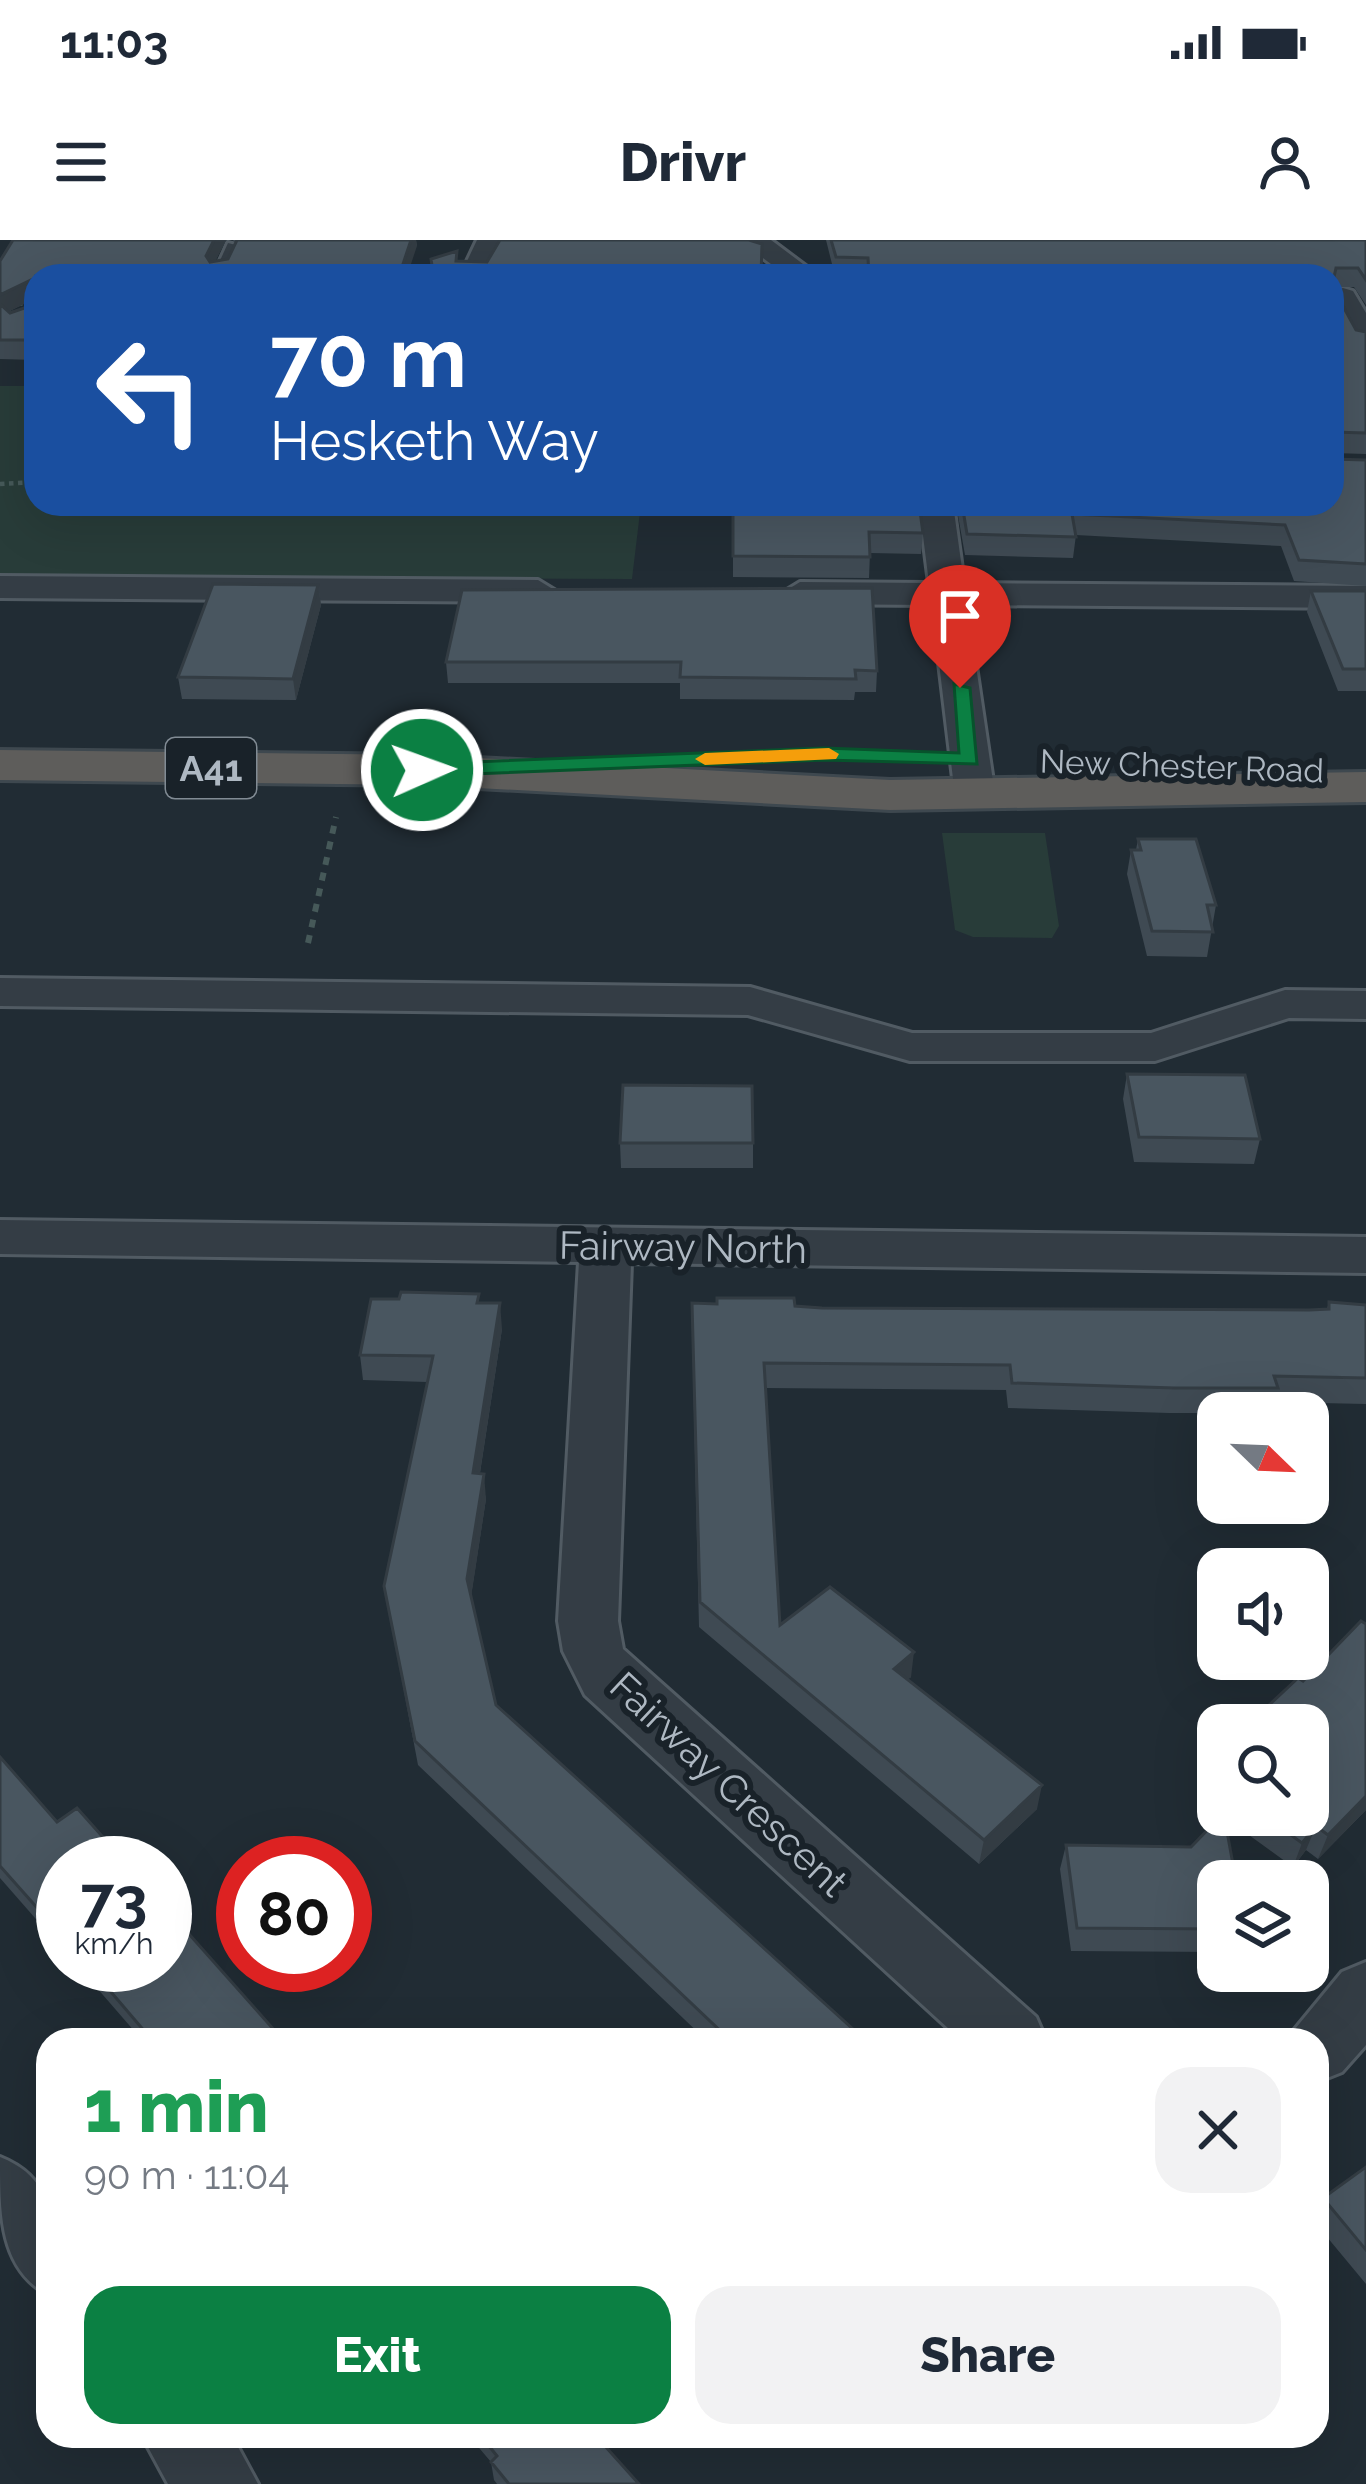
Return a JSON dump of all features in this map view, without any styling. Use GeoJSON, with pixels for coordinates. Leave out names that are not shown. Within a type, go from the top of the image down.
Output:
{"type":"FeatureCollection","features":[{"type":"Feature","properties":{"kind":"highway","name":"New Chester Road"},"geometry":{"type":"LineString","coordinates":[[0,765],[972,777],[1366,787]]}},
{"type":"Feature","properties":{"kind":"highway","name":"New Chester Road"},"geometry":{"type":"LineString","coordinates":[[972,777],[1366,774]]}},
{"type":"Feature","properties":{"kind":"street"},"geometry":{"type":"LineString","coordinates":[[754,240],[788,264]]}},
{"type":"Feature","properties":{"kind":"street"},"geometry":{"type":"LineString","coordinates":[[1347,294],[1366,341]]}},
{"type":"Feature","properties":{"kind":"street"},"geometry":{"type":"LineString","coordinates":[[938,516],[972,777]]}},
{"type":"Feature","properties":{"kind":"street"},"geometry":{"type":"LineString","coordinates":[[0,587],[568,591]]}},
{"type":"Feature","properties":{"kind":"street"},"geometry":{"type":"LineString","coordinates":[[758,593],[1366,598]]}},
{"type":"Feature","properties":{"kind":"street"},"geometry":{"type":"LineString","coordinates":[[0,992],[750,1001],[910,1047],[1155,1047],[1285,1004],[1366,1005]]}},
{"type":"Feature","properties":{"kind":"street","name":"Fairway North"},"geometry":{"type":"LineString","coordinates":[[0,1237],[1366,1255]]}},
{"type":"Feature","properties":{"kind":"street","name":"Fairway Crescent"},"geometry":{"type":"LineString","coordinates":[[607,1246],[588,1621],[593,1652],[607,1677],[998,2028]]}},
{"type":"Feature","properties":{"kind":"street"},"geometry":{"type":"LineString","coordinates":[[1329,2036],[1366,1994]]}},
{"type":"Feature","properties":{"kind":"street"},"geometry":{"type":"LineString","coordinates":[[0,2193],[36,2241]]}},
{"type":"Feature","properties":{"kind":"street"},"geometry":{"type":"LineString","coordinates":[[191,2448],[218,2484]]}},
{"type":"Feature","properties":{"kind":"lane"},"geometry":{"type":"LineString","coordinates":[[225,264],[233,246]]}},
{"type":"Feature","properties":{"kind":"path"},"geometry":{"type":"LineString","coordinates":[[296,995],[347,770]]}},
{"type":"Feature","properties":{"kind":"green space"},"geometry":{"type":"Polygon","coordinates":[[[0,386],[24,386],[24,516],[640,516],[632,579],[0,576],[0,386]]]}},
{"type":"Feature","properties":{"kind":"green space"},"geometry":{"type":"Polygon","coordinates":[[[942,833],[1045,833],[1059,926],[1052,938],[973,937],[955,930],[942,833]]]}},
{"type":"Feature","properties":{"kind":"building"},"geometry":{"type":"Polygon","coordinates":[[[13,240],[214,240],[206,256],[210,262],[228,259],[237,240],[411,240],[403,264],[24,264],[24,283],[0,295],[0,261],[13,240]]]}},
{"type":"Feature","properties":{"kind":"building"},"geometry":{"type":"Polygon","coordinates":[[[500,240],[749,240],[762,244],[761,264],[432,264],[431,259],[457,251],[456,261],[487,262],[500,240]]]}},
{"type":"Feature","properties":{"kind":"building"},"geometry":{"type":"Polygon","coordinates":[[[831,240],[1366,240],[1366,280],[1358,268],[1344,268],[1344,264],[868,264],[868,258],[836,257],[831,240]]]}},
{"type":"Feature","properties":{"kind":"building"},"geometry":{"type":"Polygon","coordinates":[[[0,304],[10,313],[24,308],[24,340],[0,340],[0,304]]]}},
{"type":"Feature","properties":{"kind":"building"},"geometry":{"type":"Polygon","coordinates":[[[1344,308],[1356,330],[1366,332],[1366,433],[1344,432],[1344,308]]]}},
{"type":"Feature","properties":{"kind":"building"},"geometry":{"type":"Polygon","coordinates":[[[1344,459],[1366,460],[1366,564],[1299,560],[1285,525],[1111,516],[1344,516],[1344,459]]]}},
{"type":"Feature","properties":{"kind":"building"},"geometry":{"type":"Polygon","coordinates":[[[733,516],[921,516],[923,533],[869,532],[870,557],[733,556],[733,516]]]}},
{"type":"Feature","properties":{"kind":"building"},"geometry":{"type":"Polygon","coordinates":[[[964,516],[1072,516],[1076,537],[967,534],[964,516]]]}},
{"type":"Feature","properties":{"kind":"building"},"geometry":{"type":"Polygon","coordinates":[[[213,584],[318,585],[293,679],[178,677],[213,584]]]}},
{"type":"Feature","properties":{"kind":"building"},"geometry":{"type":"Polygon","coordinates":[[[872,588],[877,671],[855,670],[856,679],[680,677],[681,662],[446,662],[462,590],[872,588]]]}},
{"type":"Feature","properties":{"kind":"building"},"geometry":{"type":"Polygon","coordinates":[[[1311,591],[1366,591],[1366,669],[1343,669],[1311,591]]]}},
{"type":"Feature","properties":{"kind":"building"},"geometry":{"type":"Polygon","coordinates":[[[1138,839],[1196,839],[1216,905],[1207,905],[1213,932],[1152,931],[1131,850],[1141,850],[1138,839]]]}},
{"type":"Feature","properties":{"kind":"building"},"geometry":{"type":"Polygon","coordinates":[[[1127,1074],[1245,1075],[1260,1139],[1139,1137],[1127,1074]]]}},
{"type":"Feature","properties":{"kind":"building"},"geometry":{"type":"Polygon","coordinates":[[[623,1085],[752,1086],[753,1143],[620,1143],[623,1085]]]}},
{"type":"Feature","properties":{"kind":"building"},"geometry":{"type":"Polygon","coordinates":[[[401,1292],[479,1294],[477,1303],[500,1303],[473,1473],[484,1474],[467,1579],[496,1705],[852,2028],[717,2028],[415,1741],[384,1586],[433,1356],[360,1355],[371,1299],[399,1299],[401,1292]]]}},
{"type":"Feature","properties":{"kind":"building"},"geometry":{"type":"Polygon","coordinates":[[[717,1298],[794,1298],[795,1306],[822,1308],[1309,1310],[1329,1309],[1329,1302],[1366,1305],[1366,1378],[1274,1376],[1278,1388],[1175,1388],[1012,1383],[1010,1365],[764,1363],[780,1625],[830,1587],[914,1652],[894,1669],[1042,1785],[984,1840],[700,1602],[692,1303],[717,1304],[717,1298]]]}},
{"type":"Feature","properties":{"kind":"building"},"geometry":{"type":"Polygon","coordinates":[[[1361,1621],[1366,1624],[1366,1796],[1329,1834],[1329,1704],[1270,1704],[1296,1680],[1329,1680],[1329,1654],[1361,1621]]]}},
{"type":"Feature","properties":{"kind":"building"},"geometry":{"type":"Polygon","coordinates":[[[0,1757],[57,1822],[77,1808],[102,1836],[36,1836],[36,1907],[0,1866],[0,1757]]]}},
{"type":"Feature","properties":{"kind":"building"},"geometry":{"type":"Polygon","coordinates":[[[1202,1836],[1228,1836],[1232,1860],[1197,1860],[1197,1929],[1077,1928],[1066,1845],[1191,1847],[1202,1836]]]}},
{"type":"Feature","properties":{"kind":"building"},"geometry":{"type":"Polygon","coordinates":[[[192,1937],[216,1964],[216,1992],[240,1992],[272,2028],[142,2028],[111,1992],[192,1992],[192,1937]]]}},
{"type":"Feature","properties":{"kind":"building"},"geometry":{"type":"Polygon","coordinates":[[[1366,2167],[1366,2250],[1329,2205],[1329,2194],[1366,2167]]]}},
{"type":"Feature","properties":{"kind":"building"},"geometry":{"type":"Polygon","coordinates":[[[491,2448],[607,2448],[639,2484],[509,2484],[491,2462],[497,2456],[491,2448]]]}},
{"type":"Feature","properties":{"kind":"slow traffic"},"geometry":{"type":"LineString","coordinates":[[705,759],[829,754]]}},
{"type":"Feature","properties":{"kind":"route"},"geometry":{"type":"LineString","coordinates":[[422,770],[824,754],[970,759],[960,688]]}}]}
